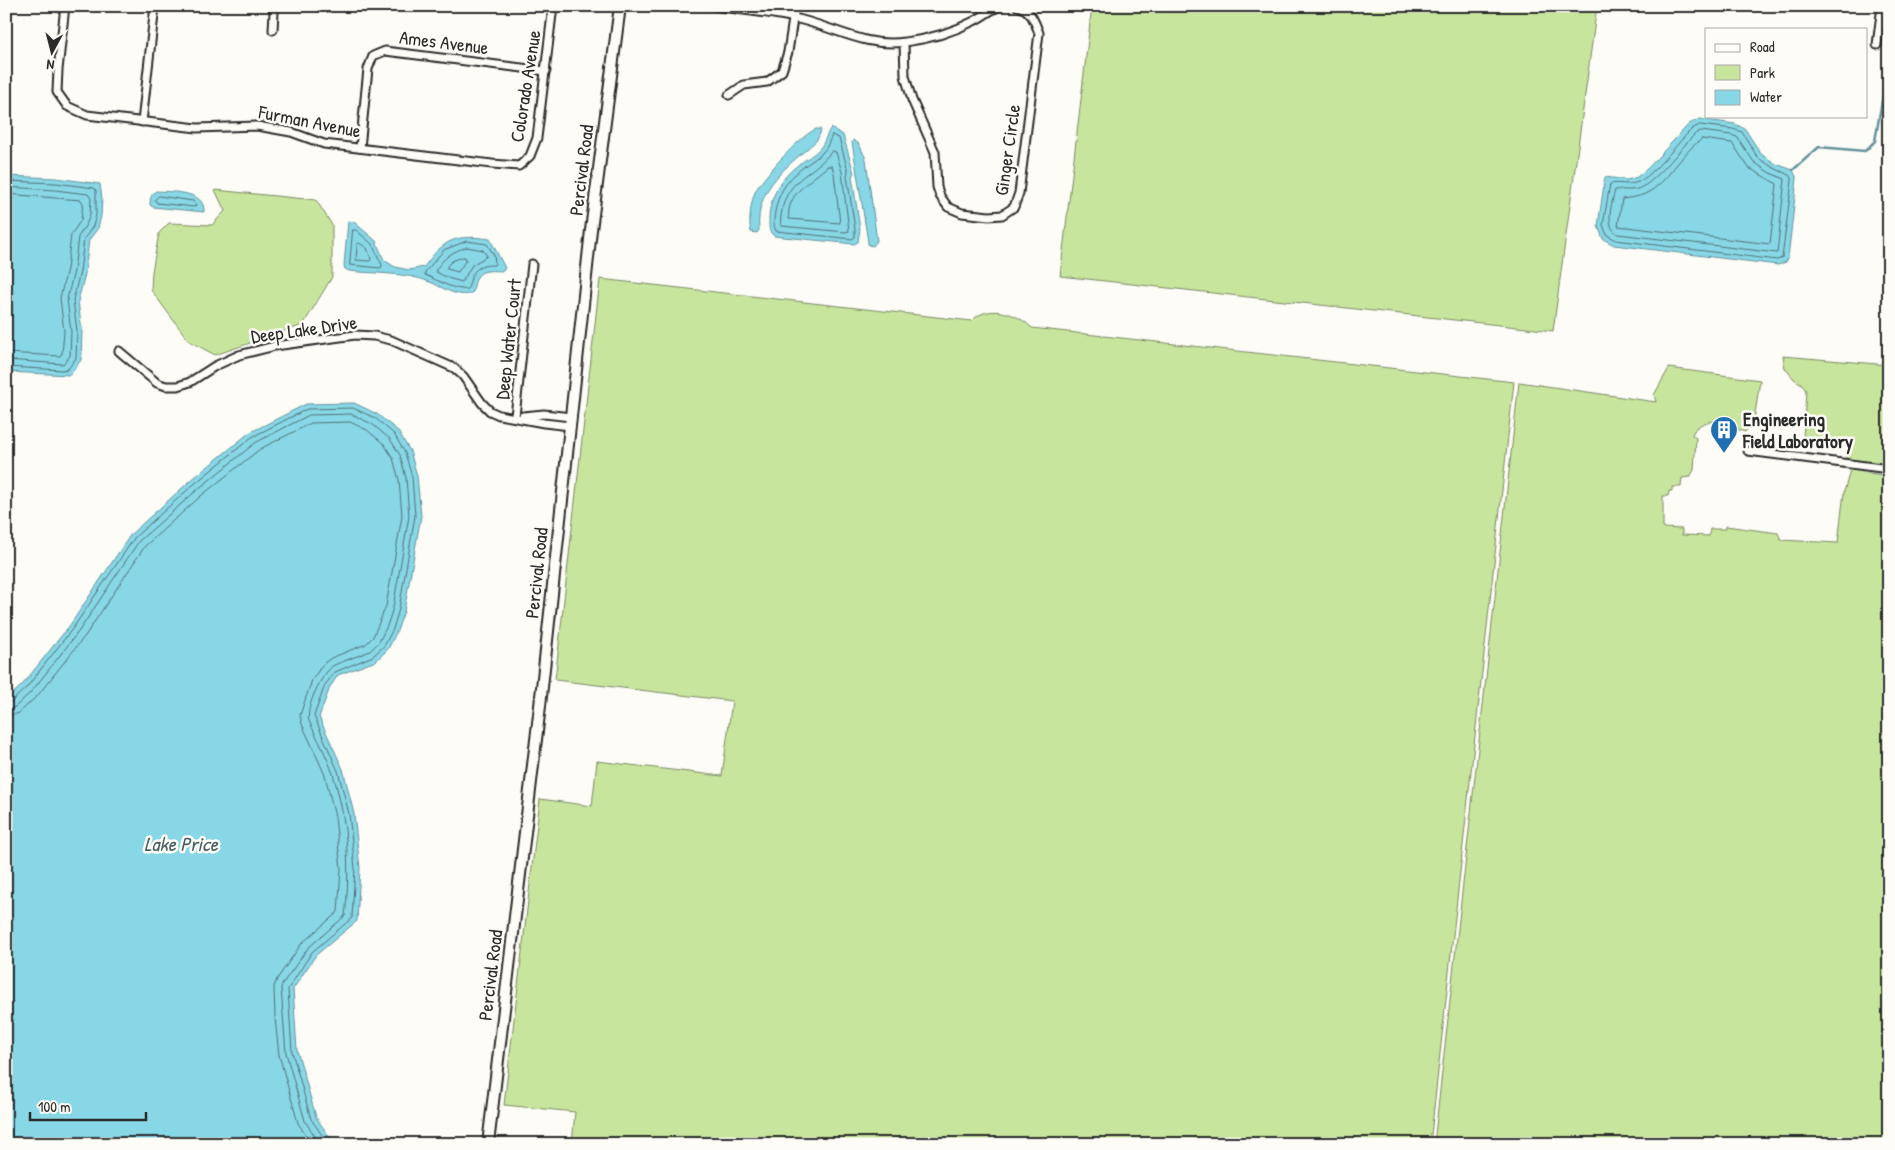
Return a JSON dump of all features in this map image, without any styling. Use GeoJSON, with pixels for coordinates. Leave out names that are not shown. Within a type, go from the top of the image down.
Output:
{"type":"FeatureCollection","features":[{"type":"Feature","properties":{"kind":"street","name":"Furman Avenue"},"geometry":{"type":"LineString","coordinates":[[65,6],[57,92],[67,106],[87,115],[197,128],[257,126],[291,132],[324,144],[519,166]]}},
{"type":"Feature","properties":{"kind":"street"},"geometry":{"type":"LineString","coordinates":[[142,122],[155,6]]}},
{"type":"Feature","properties":{"kind":"street"},"geometry":{"type":"LineString","coordinates":[[272,6],[274,12],[273,30]]}},
{"type":"Feature","properties":{"kind":"street","name":"Colorado Avenue"},"geometry":{"type":"LineString","coordinates":[[519,166],[530,156],[537,138],[554,6]]}},
{"type":"Feature","properties":{"kind":"street","name":"Percival Road"},"geometry":{"type":"LineString","coordinates":[[488,1144],[540,706],[591,230],[620,6]]}},
{"type":"Feature","properties":{"kind":"street"},"geometry":{"type":"LineString","coordinates":[[714,6],[793,17],[872,42],[904,42],[946,34],[1001,6]]}},
{"type":"Feature","properties":{"kind":"street"},"geometry":{"type":"LineString","coordinates":[[729,95],[744,85],[767,82],[782,71],[788,52],[795,6]]}},
{"type":"Feature","properties":{"kind":"street"},"geometry":{"type":"LineString","coordinates":[[1877,45],[1882,6]]}},
{"type":"Feature","properties":{"kind":"street","name":"Ginger Circle"},"geometry":{"type":"LineString","coordinates":[[904,42],[905,76],[912,100],[936,152],[937,187],[940,196],[948,207],[962,213],[989,216],[1002,215],[1014,207],[1019,193],[1039,33],[1033,17],[1020,7]]}},
{"type":"Feature","properties":{"kind":"street","name":"Ames Avenue"},"geometry":{"type":"LineString","coordinates":[[360,148],[368,69],[373,56],[385,51],[546,71]]}},
{"type":"Feature","properties":{"kind":"street","name":"Deep Water Court"},"geometry":{"type":"LineString","coordinates":[[515,416],[532,264]]}},
{"type":"Feature","properties":{"kind":"street","name":"Deep Lake Drive"},"geometry":{"type":"LineString","coordinates":[[119,351],[157,383],[166,386],[178,386],[190,382],[215,366],[239,355],[275,346],[355,335],[374,336],[391,340],[454,368],[464,376],[482,403],[490,411],[551,424],[570,422]]}},
{"type":"Feature","properties":{"kind":"street"},"geometry":{"type":"LineString","coordinates":[[551,424],[552,415]]}},
{"type":"Feature","properties":{"kind":"street","name":"Deep Lake Drive"},"geometry":{"type":"LineString","coordinates":[[515,416],[552,415],[570,422]]}},
{"type":"Feature","properties":{"kind":"street"},"geometry":{"type":"LineString","coordinates":[[1748,451],[1889,469]]}},
{"type":"Feature","properties":{"kind":"green space"},"geometry":{"type":"Polygon","coordinates":[[[1092,6],[1597,6],[1553,331],[1060,276],[1092,6]]]}},
{"type":"Feature","properties":{"kind":"green space"},"geometry":{"type":"Polygon","coordinates":[[[215,190],[316,200],[332,225],[332,277],[303,325],[215,355],[189,341],[151,290],[152,272],[159,233],[169,223],[212,225],[225,211],[215,190]]]}},
{"type":"Feature","properties":{"kind":"green space"},"geometry":{"type":"Polygon","coordinates":[[[600,279],[972,321],[986,312],[994,311],[1011,314],[1032,328],[1514,382],[1430,1144],[572,1144],[575,1112],[504,1105],[540,799],[592,806],[597,761],[722,776],[732,701],[555,680],[600,279]]]}},
{"type":"Feature","properties":{"kind":"green space"},"geometry":{"type":"Polygon","coordinates":[[[1783,356],[1889,365],[1889,464],[1846,459],[1847,445],[1803,438],[1806,391],[1802,384],[1794,379],[1785,368],[1783,356]]]}},
{"type":"Feature","properties":{"kind":"green space"},"geometry":{"type":"Polygon","coordinates":[[[1669,368],[1760,380],[1754,421],[1745,432],[1737,429],[1734,423],[1722,422],[1704,423],[1695,430],[1692,435],[1696,438],[1694,470],[1690,477],[1682,478],[1681,487],[1672,487],[1672,491],[1669,491],[1668,496],[1663,496],[1663,528],[1682,529],[1682,535],[1709,536],[1710,529],[1726,529],[1726,526],[1778,533],[1781,540],[1838,543],[1844,492],[1850,470],[1889,476],[1889,1144],[1434,1144],[1519,382],[1656,402],[1654,395],[1669,368]]]}},
{"type":"Feature","properties":{"kind":"water"},"geometry":{"type":"Polygon","coordinates":[[[1700,119],[1735,124],[1745,129],[1761,154],[1776,164],[1793,170],[1797,179],[1786,262],[1778,265],[1614,245],[1603,239],[1598,226],[1605,177],[1627,180],[1637,177],[1647,169],[1689,124],[1700,119]]]}},
{"type":"Feature","properties":{"kind":"water"},"geometry":{"type":"Polygon","coordinates":[[[831,128],[843,135],[854,173],[852,176],[860,229],[858,242],[854,244],[774,236],[770,230],[769,218],[777,188],[792,170],[820,148],[831,128]]]}},
{"type":"Feature","properties":{"kind":"water"},"geometry":{"type":"Polygon","coordinates":[[[816,129],[821,131],[817,140],[785,168],[768,189],[762,201],[759,215],[759,230],[757,233],[751,232],[750,211],[756,190],[783,156],[801,139],[816,129]]]}},
{"type":"Feature","properties":{"kind":"water"},"geometry":{"type":"Polygon","coordinates":[[[853,140],[859,144],[866,159],[877,241],[873,246],[868,245],[853,140]]]}},
{"type":"Feature","properties":{"kind":"water"},"geometry":{"type":"Polygon","coordinates":[[[6,176],[56,178],[100,184],[102,199],[101,216],[98,228],[89,240],[85,274],[78,301],[82,331],[81,360],[70,375],[6,372],[6,176]]]}},
{"type":"Feature","properties":{"kind":"water"},"geometry":{"type":"Polygon","coordinates":[[[156,191],[178,192],[193,196],[203,205],[204,212],[153,207],[150,205],[151,199],[156,191]]]}},
{"type":"Feature","properties":{"kind":"water"},"geometry":{"type":"Polygon","coordinates":[[[348,221],[354,222],[376,241],[384,260],[395,267],[409,270],[424,267],[438,250],[445,245],[459,238],[468,237],[490,239],[505,268],[503,271],[485,271],[481,273],[476,279],[473,292],[462,295],[410,276],[349,271],[345,269],[344,265],[348,221]]]}},
{"type":"Feature","properties":{"kind":"water","name":"Lake Price"},"geometry":{"type":"Polygon","coordinates":[[[354,403],[377,414],[398,431],[410,451],[417,476],[421,516],[404,611],[388,649],[376,661],[338,675],[330,687],[319,717],[343,769],[354,814],[360,868],[357,921],[316,955],[293,989],[297,1050],[316,1117],[334,1144],[6,1144],[6,700],[23,684],[70,625],[131,534],[190,481],[249,433],[306,404],[354,403]]]}},
{"type":"Feature","properties":{"kind":"waterway"},"geometry":{"type":"LineString","coordinates":[[1793,170],[1819,147],[1865,151],[1875,141],[1889,61]]}},
{"type":"Feature","properties":{"kind":"place","name":"Engineering Field Laboratory"},"geometry":{"type":"Point","coordinates":[1724,454]}}]}
